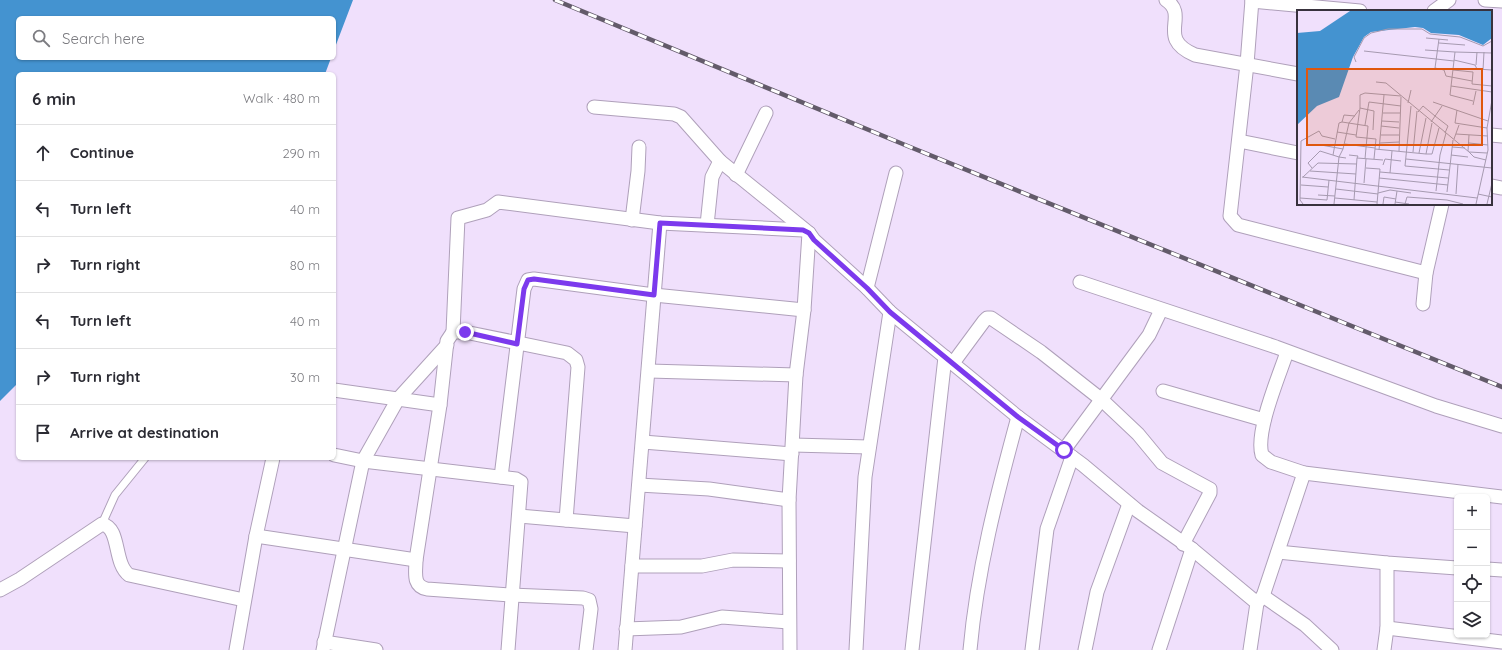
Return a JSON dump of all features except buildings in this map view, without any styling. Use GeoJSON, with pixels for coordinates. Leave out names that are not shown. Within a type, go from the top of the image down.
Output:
{"type":"FeatureCollection","features":[{"type":"Feature","properties":{"kind":"street"},"geometry":{"type":"LineString","coordinates":[[1166,0],[1172,4],[1175,10],[1174,36],[1177,45],[1183,50],[1195,55],[1297,74]]}},
{"type":"Feature","properties":{"kind":"street"},"geometry":{"type":"LineString","coordinates":[[1435,10],[1449,0]]}},
{"type":"Feature","properties":{"kind":"street"},"geometry":{"type":"LineString","coordinates":[[1485,0],[1502,1]]}},
{"type":"Feature","properties":{"kind":"street"},"geometry":{"type":"LineString","coordinates":[[1347,10],[1252,1],[1247,64],[1230,216],[1238,225],[1426,273]]}},
{"type":"Feature","properties":{"kind":"street"},"geometry":{"type":"LineString","coordinates":[[594,107],[681,117],[720,161],[806,231],[867,288],[890,312],[1018,417],[1068,453],[1129,504],[1260,599],[1304,625],[1332,650]]}},
{"type":"Feature","properties":{"kind":"street"},"geometry":{"type":"LineString","coordinates":[[736,175],[766,114]]}},
{"type":"Feature","properties":{"kind":"street"},"geometry":{"type":"LineString","coordinates":[[1492,135],[1502,136]]}},
{"type":"Feature","properties":{"kind":"street"},"geometry":{"type":"LineString","coordinates":[[1239,141],[1297,153]]}},
{"type":"Feature","properties":{"kind":"street"},"geometry":{"type":"LineString","coordinates":[[632,220],[638,171],[639,147]]}},
{"type":"Feature","properties":{"kind":"street"},"geometry":{"type":"LineString","coordinates":[[707,225],[712,177],[720,161]]}},
{"type":"Feature","properties":{"kind":"street"},"geometry":{"type":"LineString","coordinates":[[867,288],[896,173]]}},
{"type":"Feature","properties":{"kind":"street"},"geometry":{"type":"LineString","coordinates":[[1492,186],[1502,188]]}},
{"type":"Feature","properties":{"kind":"street"},"geometry":{"type":"LineString","coordinates":[[586,650],[591,609],[589,600],[584,598],[511,595],[421,588],[417,583],[416,560],[440,406],[447,346],[453,332],[458,218],[487,210],[498,202],[660,223],[806,231]]}},
{"type":"Feature","properties":{"kind":"street"},"geometry":{"type":"LineString","coordinates":[[1423,304],[1426,273],[1442,205]]}},
{"type":"Feature","properties":{"kind":"street"},"geometry":{"type":"LineString","coordinates":[[625,650],[660,223]]}},
{"type":"Feature","properties":{"kind":"street"},"geometry":{"type":"LineString","coordinates":[[790,650],[789,500],[796,375],[804,310],[806,231]]}},
{"type":"Feature","properties":{"kind":"street"},"geometry":{"type":"LineString","coordinates":[[501,477],[524,289],[528,280],[534,279],[654,295],[804,310]]}},
{"type":"Feature","properties":{"kind":"street"},"geometry":{"type":"LineString","coordinates":[[1080,282],[1287,352],[1436,406],[1502,426]]}},
{"type":"Feature","properties":{"kind":"street"},"geometry":{"type":"LineString","coordinates":[[1032,650],[1047,529],[1068,453],[1102,400],[1148,335],[1161,310]]}},
{"type":"Feature","properties":{"kind":"street"},"geometry":{"type":"LineString","coordinates":[[856,650],[865,477],[890,312]]}},
{"type":"Feature","properties":{"kind":"street"},"geometry":{"type":"LineString","coordinates":[[912,650],[949,360],[987,318],[991,318],[1041,352],[1102,400],[1138,434],[1162,463],[1210,489],[1210,493],[1188,547],[1159,650]]}},
{"type":"Feature","properties":{"kind":"street"},"geometry":{"type":"LineString","coordinates":[[453,332],[465,332],[517,344],[567,353],[576,360],[578,367],[566,520]]}},
{"type":"Feature","properties":{"kind":"street"},"geometry":{"type":"LineString","coordinates":[[376,650],[324,646],[363,461],[398,399],[447,346]]}},
{"type":"Feature","properties":{"kind":"street"},"geometry":{"type":"LineString","coordinates":[[1287,352],[1264,420],[1261,442],[1262,455],[1271,462],[1304,473],[1502,497]]}},
{"type":"Feature","properties":{"kind":"street"},"geometry":{"type":"LineString","coordinates":[[649,371],[796,375]]}},
{"type":"Feature","properties":{"kind":"street"},"geometry":{"type":"LineString","coordinates":[[336,390],[440,406]]}},
{"type":"Feature","properties":{"kind":"street"},"geometry":{"type":"LineString","coordinates":[[1163,391],[1264,420]]}},
{"type":"Feature","properties":{"kind":"street"},"geometry":{"type":"LineString","coordinates":[[970,650],[974,608],[995,500],[1018,417]]}},
{"type":"Feature","properties":{"kind":"street"},"geometry":{"type":"LineString","coordinates":[[643,442],[792,450],[869,447]]}},
{"type":"Feature","properties":{"kind":"street"},"geometry":{"type":"LineString","coordinates":[[336,456],[363,461],[516,479],[521,482],[511,595],[508,650]]}},
{"type":"Feature","properties":{"kind":"street"},"geometry":{"type":"LineString","coordinates":[[236,650],[256,536],[273,460]]}},
{"type":"Feature","properties":{"kind":"street"},"geometry":{"type":"LineString","coordinates":[[1250,650],[1260,599],[1278,552],[1304,473]]}},
{"type":"Feature","properties":{"kind":"street"},"geometry":{"type":"LineString","coordinates":[[639,485],[709,489],[789,500]]}},
{"type":"Feature","properties":{"kind":"street"},"geometry":{"type":"LineString","coordinates":[[1084,650],[1097,592],[1129,504]]}},
{"type":"Feature","properties":{"kind":"street"},"geometry":{"type":"LineString","coordinates":[[518,516],[634,526]]}},
{"type":"Feature","properties":{"kind":"street"},"geometry":{"type":"LineString","coordinates":[[0,590],[20,579],[102,524],[110,528],[113,533],[121,567],[127,573],[244,600]]}},
{"type":"Feature","properties":{"kind":"street"},"geometry":{"type":"LineString","coordinates":[[256,536],[416,560]]}},
{"type":"Feature","properties":{"kind":"street"},"geometry":{"type":"LineString","coordinates":[[1278,552],[1387,563],[1454,568]]}},
{"type":"Feature","properties":{"kind":"street"},"geometry":{"type":"LineString","coordinates":[[632,566],[702,566],[733,560],[789,561]]}},
{"type":"Feature","properties":{"kind":"street"},"geometry":{"type":"LineString","coordinates":[[1384,650],[1387,628],[1387,563]]}},
{"type":"Feature","properties":{"kind":"street"},"geometry":{"type":"LineString","coordinates":[[1490,569],[1502,570]]}},
{"type":"Feature","properties":{"kind":"street"},"geometry":{"type":"LineString","coordinates":[[626,629],[681,627],[722,617],[789,622]]}},
{"type":"Feature","properties":{"kind":"street"},"geometry":{"type":"LineString","coordinates":[[1387,628],[1502,642]]}},
{"type":"Feature","properties":{"kind":"lane"},"geometry":{"type":"LineString","coordinates":[[102,524],[116,496],[143,460]]}},
{"type":"Feature","properties":{"kind":"water"},"geometry":{"type":"Polygon","coordinates":[[[0,0],[353,0],[336,45],[336,16],[16,16],[16,60],[330,60],[326,72],[16,72],[16,385],[0,401],[0,0]]]}},
{"type":"Feature","properties":{"kind":"railway"},"geometry":{"type":"LineString","coordinates":[[555,0],[910,147],[1502,387]]}},
{"type":"Feature","properties":{"kind":"route"},"geometry":{"type":"LineString","coordinates":[[465,332],[517,344],[524,289],[528,280],[534,279],[654,295],[660,223],[803,230],[809,233],[814,240],[867,288],[890,312],[1018,417],[1064,450]]}}]}
